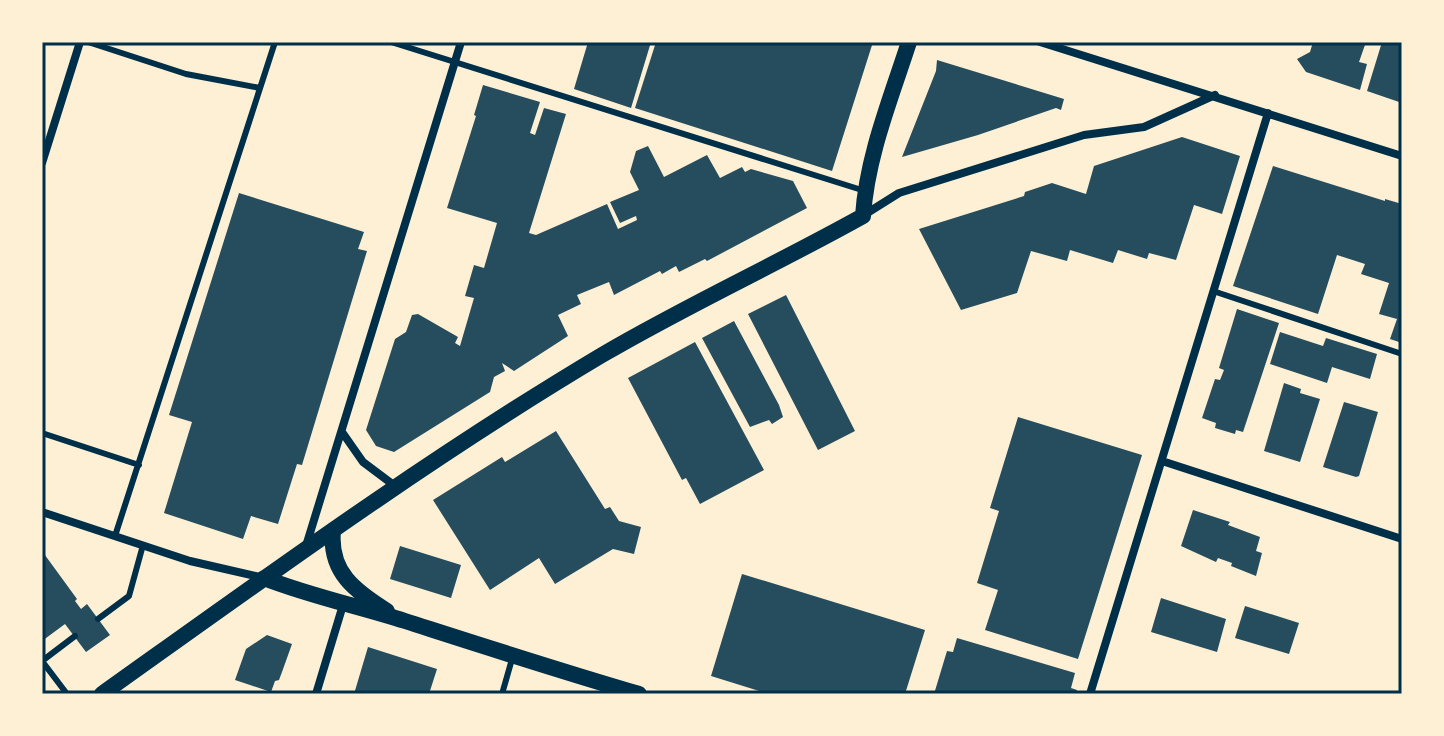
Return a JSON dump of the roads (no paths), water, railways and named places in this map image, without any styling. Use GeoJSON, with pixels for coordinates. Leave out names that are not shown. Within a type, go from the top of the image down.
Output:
{"type":"FeatureCollection","features":[{"type":"Feature","properties":{"kind":"main road"},"geometry":{"type":"LineString","coordinates":[[102,694],[395,486],[519,406],[609,351],[863,216],[865,191],[909,42]]}},
{"type":"Feature","properties":{"kind":"main road"},"geometry":{"type":"LineString","coordinates":[[333,531],[331,549],[337,565],[356,591],[402,620]]}},
{"type":"Feature","properties":{"kind":"main road"},"geometry":{"type":"LineString","coordinates":[[264,578],[343,605],[402,620],[639,694]]}},
{"type":"Feature","properties":{"kind":"street"},"geometry":{"type":"LineString","coordinates":[[42,163],[80,42]]}},
{"type":"Feature","properties":{"kind":"street"},"geometry":{"type":"LineString","coordinates":[[305,551],[461,42]]}},
{"type":"Feature","properties":{"kind":"street"},"geometry":{"type":"LineString","coordinates":[[1040,42],[1402,156]]}},
{"type":"Feature","properties":{"kind":"street"},"geometry":{"type":"LineString","coordinates":[[863,216],[899,193],[1084,135],[1144,127],[1215,95]]}},
{"type":"Feature","properties":{"kind":"street"},"geometry":{"type":"LineString","coordinates":[[1090,694],[1268,113]]}},
{"type":"Feature","properties":{"kind":"street"},"geometry":{"type":"LineString","coordinates":[[342,432],[363,462],[395,486]]}},
{"type":"Feature","properties":{"kind":"street"},"geometry":{"type":"LineString","coordinates":[[1162,461],[1402,539]]}},
{"type":"Feature","properties":{"kind":"street"},"geometry":{"type":"LineString","coordinates":[[42,512],[190,561],[264,578]]}},
{"type":"Feature","properties":{"kind":"street"},"geometry":{"type":"LineString","coordinates":[[316,694],[343,605]]}},
{"type":"Feature","properties":{"kind":"lane"},"geometry":{"type":"LineString","coordinates":[[88,42],[186,74],[260,88]]}},
{"type":"Feature","properties":{"kind":"lane"},"geometry":{"type":"LineString","coordinates":[[115,536],[275,42]]}},
{"type":"Feature","properties":{"kind":"lane"},"geometry":{"type":"LineString","coordinates":[[391,42],[865,191]]}},
{"type":"Feature","properties":{"kind":"lane"},"geometry":{"type":"LineString","coordinates":[[1213,291],[1402,354]]}},
{"type":"Feature","properties":{"kind":"lane"},"geometry":{"type":"LineString","coordinates":[[42,433],[139,465]]}},
{"type":"Feature","properties":{"kind":"lane"},"geometry":{"type":"LineString","coordinates":[[98,619],[129,596],[143,545]]}},
{"type":"Feature","properties":{"kind":"lane"},"geometry":{"type":"LineString","coordinates":[[67,694],[42,661],[75,636]]}},
{"type":"Feature","properties":{"kind":"lane"},"geometry":{"type":"LineString","coordinates":[[502,694],[513,656]]}}]}
